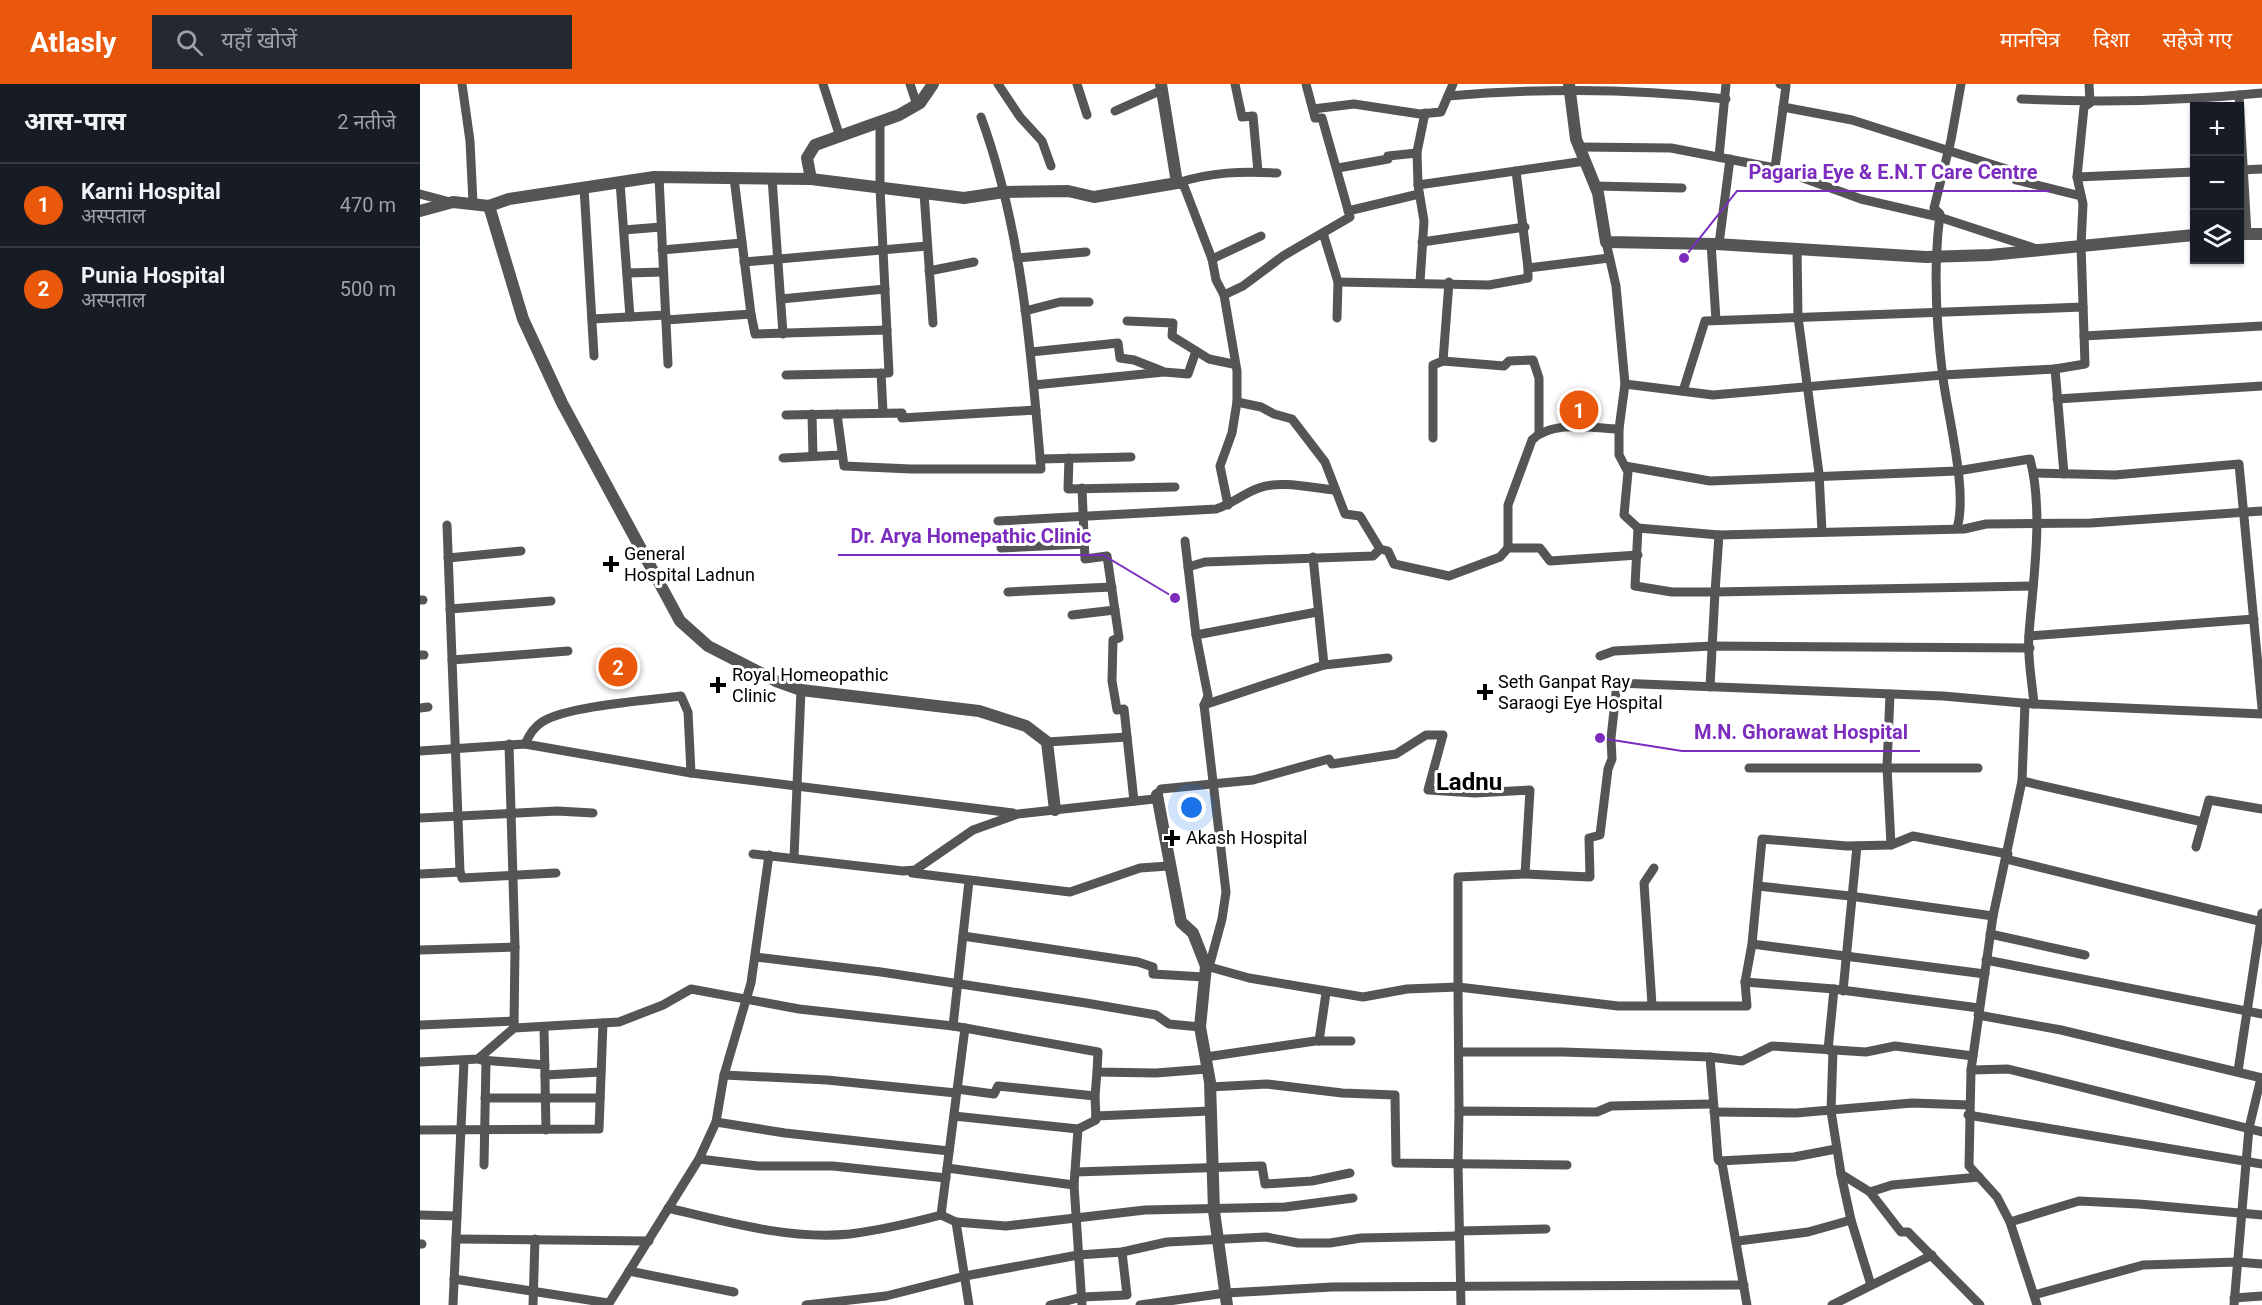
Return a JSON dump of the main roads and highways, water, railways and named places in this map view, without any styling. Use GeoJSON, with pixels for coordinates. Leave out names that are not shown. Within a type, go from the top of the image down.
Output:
{"type":"FeatureCollection","features":[{"type":"Feature","properties":{"kind":"place","name":"Pagaria Eye & E.N.T Care Centre"},"geometry":{"type":"Point","coordinates":[1684,258]}},
{"type":"Feature","properties":{"kind":"place","name":"Karni Hospital"},"geometry":{"type":"Point","coordinates":[1579,410]}},
{"type":"Feature","properties":{"kind":"place","name":"General Hospital Ladnun"},"geometry":{"type":"Point","coordinates":[611,564]}},
{"type":"Feature","properties":{"kind":"place","name":"Dr. Arya Homepathic Clinic"},"geometry":{"type":"Point","coordinates":[1175,598]}},
{"type":"Feature","properties":{"kind":"place","name":"Punia Hospital"},"geometry":{"type":"Point","coordinates":[618,667]}},
{"type":"Feature","properties":{"kind":"place","name":"Royal Homeopathic Clinic"},"geometry":{"type":"Point","coordinates":[718,685]}},
{"type":"Feature","properties":{"kind":"place","name":"Seth Ganpat Ray Saraogi Eye Hospital"},"geometry":{"type":"Point","coordinates":[1485,692]}},
{"type":"Feature","properties":{"kind":"place","name":"M.N. Ghorawat Hospital"},"geometry":{"type":"Point","coordinates":[1600,738]}},
{"type":"Feature","properties":{"kind":"place","name":"Akash Hospital"},"geometry":{"type":"Point","coordinates":[1172,838]}},
{"type":"Feature","properties":{"kind":"district","name":"Ladnu"},"geometry":{"type":"Point","coordinates":[1469,782]}}]}
